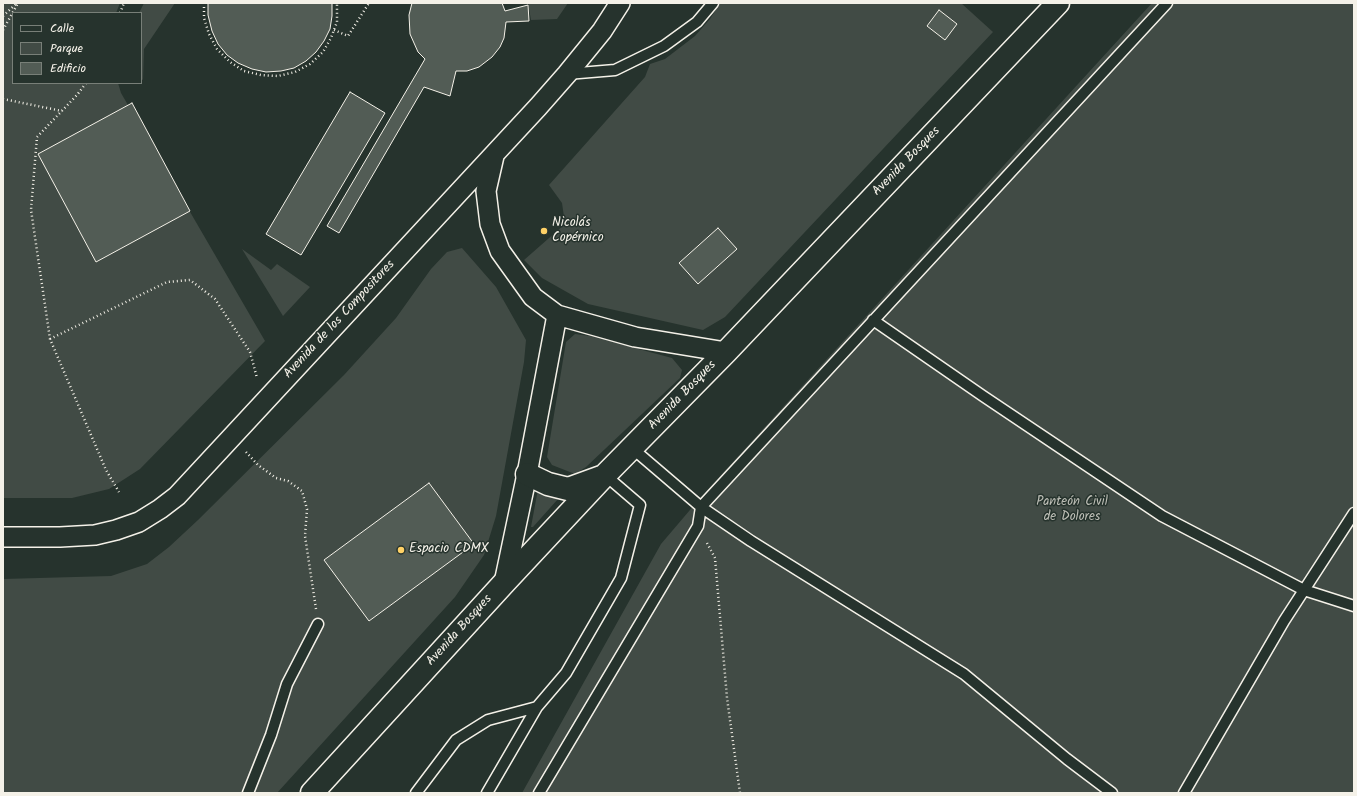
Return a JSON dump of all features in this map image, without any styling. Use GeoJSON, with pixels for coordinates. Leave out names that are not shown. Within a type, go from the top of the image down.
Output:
{"type":"FeatureCollection","features":[{"type":"Feature","properties":{"kind":"street","name":"Avenida de los Compositores"},"geometry":{"type":"LineString","coordinates":[[3,538],[60,537],[95,534],[116,530],[139,522],[177,496],[494,155],[567,74],[602,31],[620,3]]}},
{"type":"Feature","properties":{"kind":"street","name":"Avenida Bosques"},"geometry":{"type":"LineString","coordinates":[[312,793],[504,582],[605,475],[726,352],[1058,3]]}},
{"type":"Feature","properties":{"kind":"street"},"geometry":{"type":"LineString","coordinates":[[494,155],[486,191],[490,224],[500,251],[533,297],[557,316],[635,337],[726,352]]}},
{"type":"Feature","properties":{"kind":"street"},"geometry":{"type":"LineString","coordinates":[[504,582],[527,474],[557,316]]}},
{"type":"Feature","properties":{"kind":"street"},"geometry":{"type":"LineString","coordinates":[[527,474],[548,484],[568,488],[605,475]]}},
{"type":"Feature","properties":{"kind":"lane"},"geometry":{"type":"LineString","coordinates":[[567,74],[615,70],[664,46],[697,22],[713,3]]}},
{"type":"Feature","properties":{"kind":"lane"},"geometry":{"type":"LineString","coordinates":[[539,793],[698,526],[701,507],[872,320],[1028,155],[1167,3]]}},
{"type":"Feature","properties":{"kind":"lane"},"geometry":{"type":"LineString","coordinates":[[872,320],[1162,516],[1304,590],[1354,606]]}},
{"type":"Feature","properties":{"kind":"lane"},"geometry":{"type":"LineString","coordinates":[[632,448],[701,507],[751,542],[964,674],[1067,759],[1112,793]]}},
{"type":"Feature","properties":{"kind":"lane"},"geometry":{"type":"LineString","coordinates":[[487,793],[537,707],[566,673],[621,578],[640,505],[605,475]]}},
{"type":"Feature","properties":{"kind":"lane"},"geometry":{"type":"LineString","coordinates":[[1184,793],[1284,622],[1354,513]]}},
{"type":"Feature","properties":{"kind":"lane"},"geometry":{"type":"LineString","coordinates":[[248,793],[271,736],[287,684],[318,624]]}},
{"type":"Feature","properties":{"kind":"lane"},"geometry":{"type":"LineString","coordinates":[[416,793],[456,740],[488,720],[537,707]]}},
{"type":"Feature","properties":{"kind":"path"},"geometry":{"type":"LineString","coordinates":[[3,16],[17,3]]}},
{"type":"Feature","properties":{"kind":"path"},"geometry":{"type":"LineString","coordinates":[[12,12],[17,3]]}},
{"type":"Feature","properties":{"kind":"path"},"geometry":{"type":"LineString","coordinates":[[204,3],[204,18],[209,34],[217,50],[230,62],[244,71],[261,75],[278,76],[295,72],[310,64],[323,52],[331,38],[337,22],[337,3]]}},
{"type":"Feature","properties":{"kind":"path"},"geometry":{"type":"LineString","coordinates":[[334,30],[348,36],[369,3]]}},
{"type":"Feature","properties":{"kind":"path"},"geometry":{"type":"LineString","coordinates":[[3,30],[12,13]]}},
{"type":"Feature","properties":{"kind":"path"},"geometry":{"type":"LineString","coordinates":[[85,84],[77,96],[37,137],[31,210],[50,339],[106,470],[119,492]]}},
{"type":"Feature","properties":{"kind":"path"},"geometry":{"type":"LineString","coordinates":[[3,99],[62,111]]}},
{"type":"Feature","properties":{"kind":"path"},"geometry":{"type":"LineString","coordinates":[[50,339],[168,282],[190,280],[216,299],[250,352],[264,402]]}},
{"type":"Feature","properties":{"kind":"path"},"geometry":{"type":"LineString","coordinates":[[258,464],[276,478],[288,481],[302,491],[307,509],[304,536],[318,624]]}},
{"type":"Feature","properties":{"kind":"path"},"geometry":{"type":"LineString","coordinates":[[698,526],[714,558],[727,698],[740,793]]}},
{"type":"Feature","properties":{"kind":"green space"},"geometry":{"type":"Polygon","coordinates":[[[3,3],[120,3],[116,12],[12,12],[12,84],[118,84],[121,93],[265,341],[140,469],[109,489],[72,498],[3,498],[3,3]]]}},
{"type":"Feature","properties":{"kind":"green space"},"geometry":{"type":"Polygon","coordinates":[[[144,3],[175,3],[144,49],[143,80],[142,12],[140,12],[144,3]]]}},
{"type":"Feature","properties":{"kind":"green space"},"geometry":{"type":"Polygon","coordinates":[[[528,3],[568,3],[557,19],[531,20],[528,3]]]}},
{"type":"Feature","properties":{"kind":"green space"},"geometry":{"type":"Polygon","coordinates":[[[720,3],[961,3],[993,32],[725,317],[703,330],[588,304],[542,278],[524,260],[565,224],[562,203],[549,185],[645,77],[650,64],[665,59],[695,36],[710,19],[720,3]]]}},
{"type":"Feature","properties":{"kind":"green space","name":"Panteón Civil de Dolores"},"geometry":{"type":"Polygon","coordinates":[[[1152,3],[1354,3],[1354,793],[522,793],[661,544],[701,497],[1152,3]]]}},
{"type":"Feature","properties":{"kind":"green space"},"geometry":{"type":"Polygon","coordinates":[[[462,248],[496,287],[526,340],[524,362],[496,516],[484,555],[455,597],[277,793],[3,793],[3,579],[111,576],[147,564],[169,547],[198,520],[344,375],[396,318],[431,269],[447,252],[462,248]]]}},
{"type":"Feature","properties":{"kind":"green space"},"geometry":{"type":"Polygon","coordinates":[[[242,249],[271,270],[277,264],[310,287],[283,316],[242,249]]]}},
{"type":"Feature","properties":{"kind":"green space"},"geometry":{"type":"Polygon","coordinates":[[[575,334],[590,336],[672,358],[682,370],[680,378],[586,467],[575,474],[552,465],[547,457],[566,342],[575,334]]]}},
{"type":"Feature","properties":{"kind":"green space"},"geometry":{"type":"Polygon","coordinates":[[[538,489],[546,495],[558,499],[533,527],[531,527],[538,489]]]}},
{"type":"Feature","properties":{"kind":"building"},"geometry":{"type":"Polygon","coordinates":[[[208,3],[332,3],[330,29],[316,52],[306,61],[294,68],[266,72],[252,69],[238,63],[227,55],[218,44],[212,31],[208,15],[208,3]]]}},
{"type":"Feature","properties":{"kind":"building"},"geometry":{"type":"Polygon","coordinates":[[[412,3],[502,3],[505,11],[528,5],[529,21],[506,22],[504,38],[500,47],[492,57],[479,67],[467,71],[456,71],[450,96],[424,87],[339,233],[327,226],[425,59],[418,52],[410,34],[409,15],[412,3]]]}},
{"type":"Feature","properties":{"kind":"building"},"geometry":{"type":"Polygon","coordinates":[[[939,10],[957,24],[945,40],[927,26],[939,10]]]}},
{"type":"Feature","properties":{"kind":"building"},"geometry":{"type":"Polygon","coordinates":[[[350,92],[385,113],[301,255],[266,234],[350,92]]]}},
{"type":"Feature","properties":{"kind":"building"},"geometry":{"type":"Polygon","coordinates":[[[132,103],[190,211],[96,262],[38,154],[132,103]]]}},
{"type":"Feature","properties":{"kind":"building"},"geometry":{"type":"Polygon","coordinates":[[[718,228],[737,249],[698,284],[679,263],[718,228]]]}},
{"type":"Feature","properties":{"kind":"building","name":"Espacio CDMX"},"geometry":{"type":"Polygon","coordinates":[[[429,483],[474,544],[369,621],[324,560],[429,483]]]}},
{"type":"Feature","properties":{"kind":"place","name":"Nicolás Copérnico"},"geometry":{"type":"Point","coordinates":[544,231]}},
{"type":"Feature","properties":{"kind":"place","name":"Espacio CDMX"},"geometry":{"type":"Point","coordinates":[401,550]}}]}
